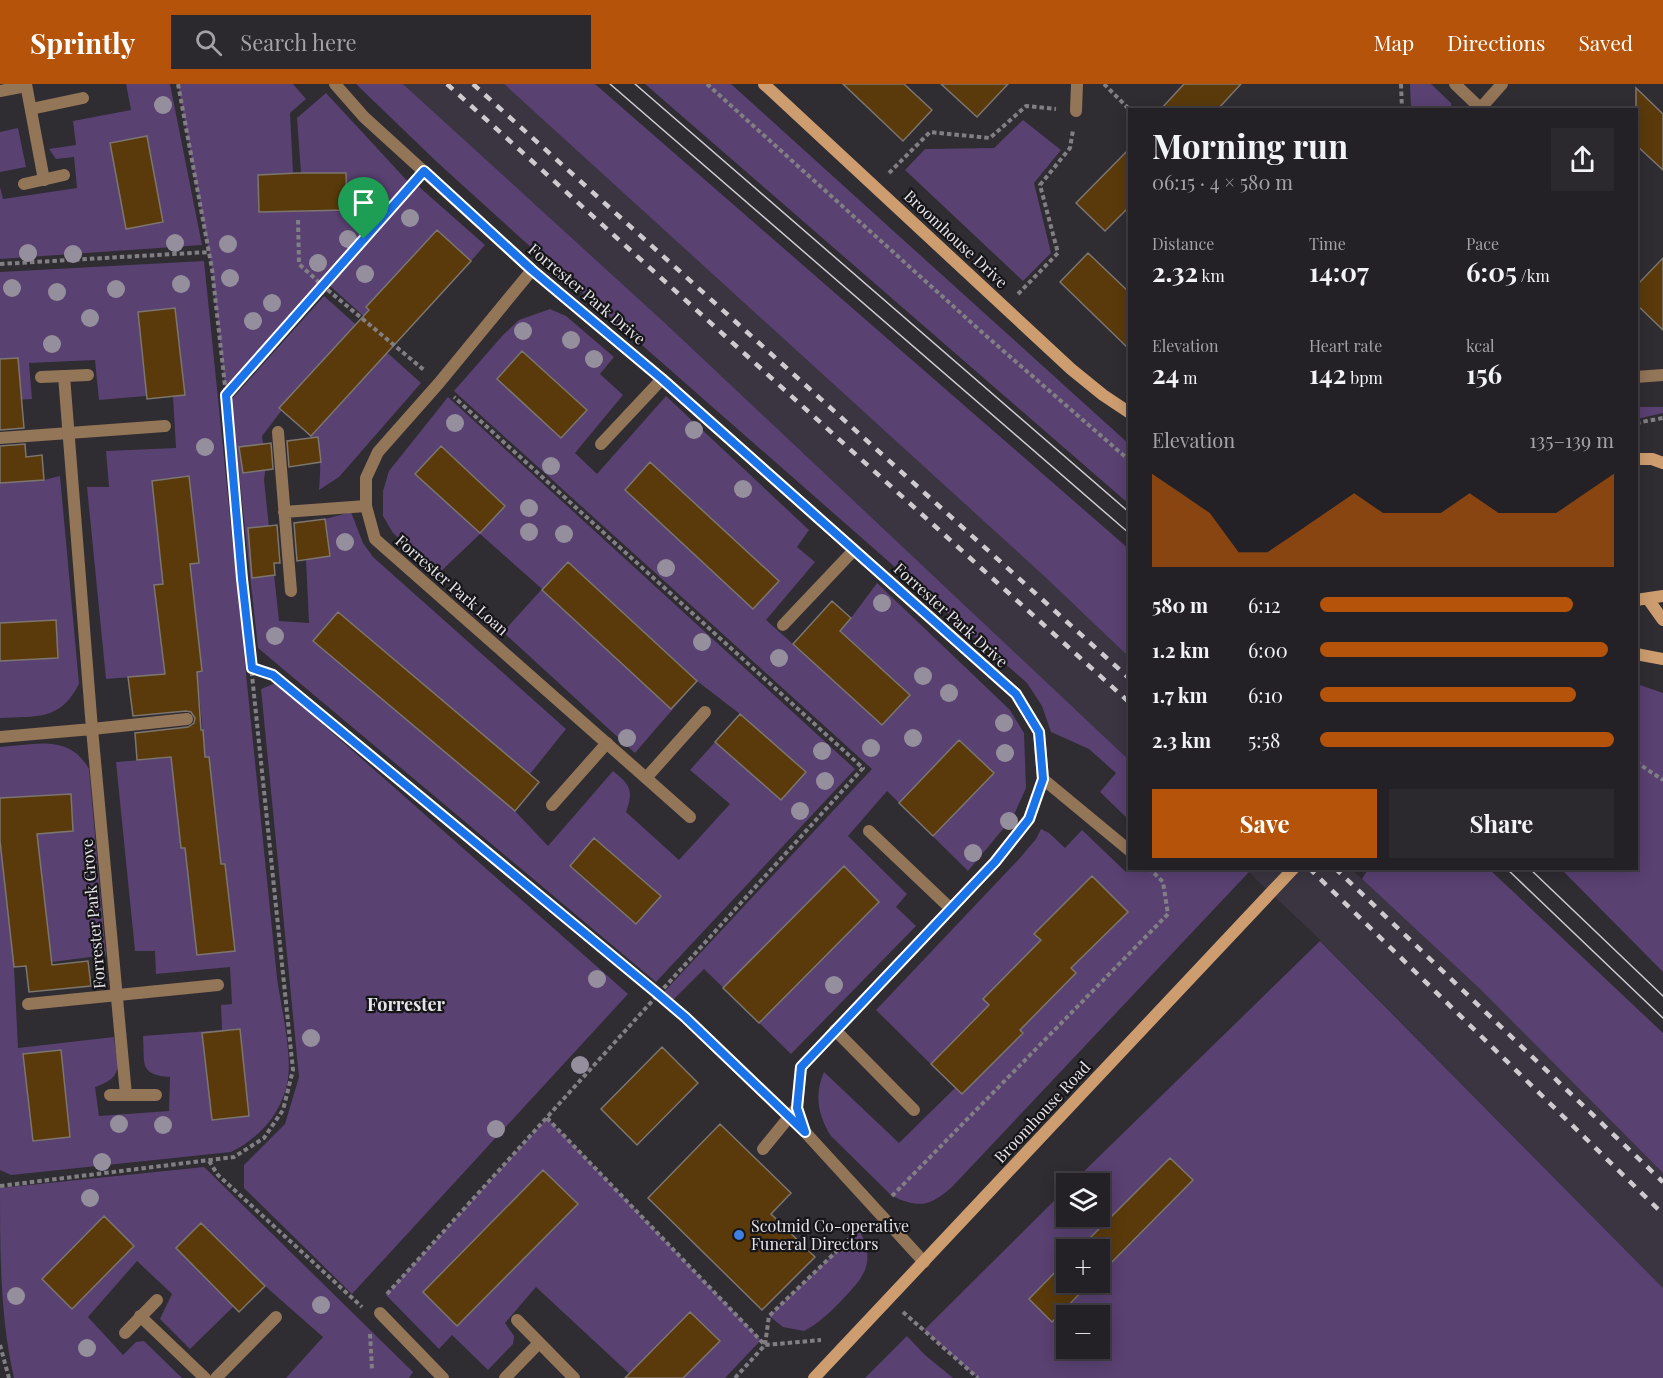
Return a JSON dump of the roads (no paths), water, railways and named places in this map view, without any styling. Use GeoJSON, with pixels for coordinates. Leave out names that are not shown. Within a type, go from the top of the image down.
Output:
{"type":"FeatureCollection","features":[{"type":"Feature","properties":{"kind":"main road","name":"Broomhouse Drive"},"geometry":{"type":"LineString","coordinates":[[764,84],[1071,369],[1128,412]]}},
{"type":"Feature","properties":{"kind":"main road"},"geometry":{"type":"LineString","coordinates":[[1638,459],[1652,459],[1663,463]]}},
{"type":"Feature","properties":{"kind":"main road"},"geometry":{"type":"LineString","coordinates":[[1642,599],[1663,596]]}},
{"type":"Feature","properties":{"kind":"main road"},"geometry":{"type":"LineString","coordinates":[[1642,599],[1663,621]]}},
{"type":"Feature","properties":{"kind":"main road"},"geometry":{"type":"LineString","coordinates":[[1638,654],[1663,659]]}},
{"type":"Feature","properties":{"kind":"main road","name":"Broomhouse Road"},"geometry":{"type":"LineString","coordinates":[[814,1378],[1292,870]]}},
{"type":"Feature","properties":{"kind":"street","name":"Forrester Park Drive"},"geometry":{"type":"LineString","coordinates":[[335,84],[364,117],[532,270],[662,379],[1016,694],[1039,732],[1043,779],[1029,819],[995,862],[801,1067],[793,1112],[805,1132],[924,1262]]}},
{"type":"Feature","properties":{"kind":"street"},"geometry":{"type":"LineString","coordinates":[[1077,84],[1077,111]]}},
{"type":"Feature","properties":{"kind":"street"},"geometry":{"type":"LineString","coordinates":[[1455,84],[1479,108]]}},
{"type":"Feature","properties":{"kind":"street"},"geometry":{"type":"LineString","coordinates":[[1481,108],[1502,84]]}},
{"type":"Feature","properties":{"kind":"street"},"geometry":{"type":"LineString","coordinates":[[0,91],[26,85],[44,180]]}},
{"type":"Feature","properties":{"kind":"street"},"geometry":{"type":"LineString","coordinates":[[31,109],[83,98]]}},
{"type":"Feature","properties":{"kind":"street"},"geometry":{"type":"LineString","coordinates":[[24,184],[64,175]]}},
{"type":"Feature","properties":{"kind":"street","name":"Forrester Park Loan"},"geometry":{"type":"LineString","coordinates":[[532,270],[440,383],[378,452],[366,478],[366,506],[375,539],[690,818]]}},
{"type":"Feature","properties":{"kind":"street"},"geometry":{"type":"LineString","coordinates":[[41,377],[88,375]]}},
{"type":"Feature","properties":{"kind":"street"},"geometry":{"type":"LineString","coordinates":[[1638,377],[1663,375]]}},
{"type":"Feature","properties":{"kind":"street","name":"Forrester Park Grove"},"geometry":{"type":"LineString","coordinates":[[64,376],[92,729],[126,1095]]}},
{"type":"Feature","properties":{"kind":"street"},"geometry":{"type":"LineString","coordinates":[[602,444],[662,379]]}},
{"type":"Feature","properties":{"kind":"street"},"geometry":{"type":"LineString","coordinates":[[0,438],[165,426]]}},
{"type":"Feature","properties":{"kind":"street"},"geometry":{"type":"LineString","coordinates":[[278,432],[291,591]]}},
{"type":"Feature","properties":{"kind":"street"},"geometry":{"type":"LineString","coordinates":[[284,512],[366,506]]}},
{"type":"Feature","properties":{"kind":"street"},"geometry":{"type":"LineString","coordinates":[[783,625],[854,550]]}},
{"type":"Feature","properties":{"kind":"street"},"geometry":{"type":"LineString","coordinates":[[646,778],[705,712]]}},
{"type":"Feature","properties":{"kind":"street"},"geometry":{"type":"LineString","coordinates":[[0,737],[186,719]]}},
{"type":"Feature","properties":{"kind":"street"},"geometry":{"type":"LineString","coordinates":[[552,805],[607,743]]}},
{"type":"Feature","properties":{"kind":"street"},"geometry":{"type":"LineString","coordinates":[[1043,779],[1128,849]]}},
{"type":"Feature","properties":{"kind":"street"},"geometry":{"type":"LineString","coordinates":[[869,831],[950,908]]}},
{"type":"Feature","properties":{"kind":"street"},"geometry":{"type":"LineString","coordinates":[[28,1004],[218,985]]}},
{"type":"Feature","properties":{"kind":"street"},"geometry":{"type":"LineString","coordinates":[[685,1017],[793,1112],[763,1149]]}},
{"type":"Feature","properties":{"kind":"street"},"geometry":{"type":"LineString","coordinates":[[835,1030],[914,1110]]}},
{"type":"Feature","properties":{"kind":"street"},"geometry":{"type":"LineString","coordinates":[[110,1095],[156,1095]]}},
{"type":"Feature","properties":{"kind":"street"},"geometry":{"type":"LineString","coordinates":[[125,1333],[156,1300]]}},
{"type":"Feature","properties":{"kind":"street"},"geometry":{"type":"LineString","coordinates":[[380,1313],[443,1378]]}},
{"type":"Feature","properties":{"kind":"street"},"geometry":{"type":"LineString","coordinates":[[140,1316],[205,1378]]}},
{"type":"Feature","properties":{"kind":"street"},"geometry":{"type":"LineString","coordinates":[[216,1378],[276,1317]]}},
{"type":"Feature","properties":{"kind":"street"},"geometry":{"type":"LineString","coordinates":[[517,1320],[574,1378]]}},
{"type":"Feature","properties":{"kind":"street"},"geometry":{"type":"LineString","coordinates":[[505,1378],[539,1343]]}},
{"type":"Feature","properties":{"kind":"tram line"},"geometry":{"type":"LineString","coordinates":[[610,84],[1128,532]]}},
{"type":"Feature","properties":{"kind":"tram line"},"geometry":{"type":"LineString","coordinates":[[635,84],[1128,511]]}},
{"type":"Feature","properties":{"kind":"tram line"},"geometry":{"type":"LineString","coordinates":[[1508,870],[1663,1018]]}},
{"type":"Feature","properties":{"kind":"tram line"},"geometry":{"type":"LineString","coordinates":[[1531,870],[1663,996]]}},
{"type":"Feature","properties":{"kind":"railway"},"geometry":{"type":"LineString","coordinates":[[447,84],[1128,701]]}},
{"type":"Feature","properties":{"kind":"railway"},"geometry":{"type":"LineString","coordinates":[[473,84],[1128,677]]}},
{"type":"Feature","properties":{"kind":"railway"},"geometry":{"type":"LineString","coordinates":[[1311,870],[1663,1214]]}},
{"type":"Feature","properties":{"kind":"railway"},"geometry":{"type":"LineString","coordinates":[[1337,870],[1663,1182]]}},
{"type":"Feature","properties":{"kind":"place","name":"Scotmid Co-operative Funeral Directors"},"geometry":{"type":"Point","coordinates":[739,1235]}},
{"type":"Feature","properties":{"kind":"district","name":"Forrester"},"geometry":{"type":"Point","coordinates":[406,1005]}}]}
